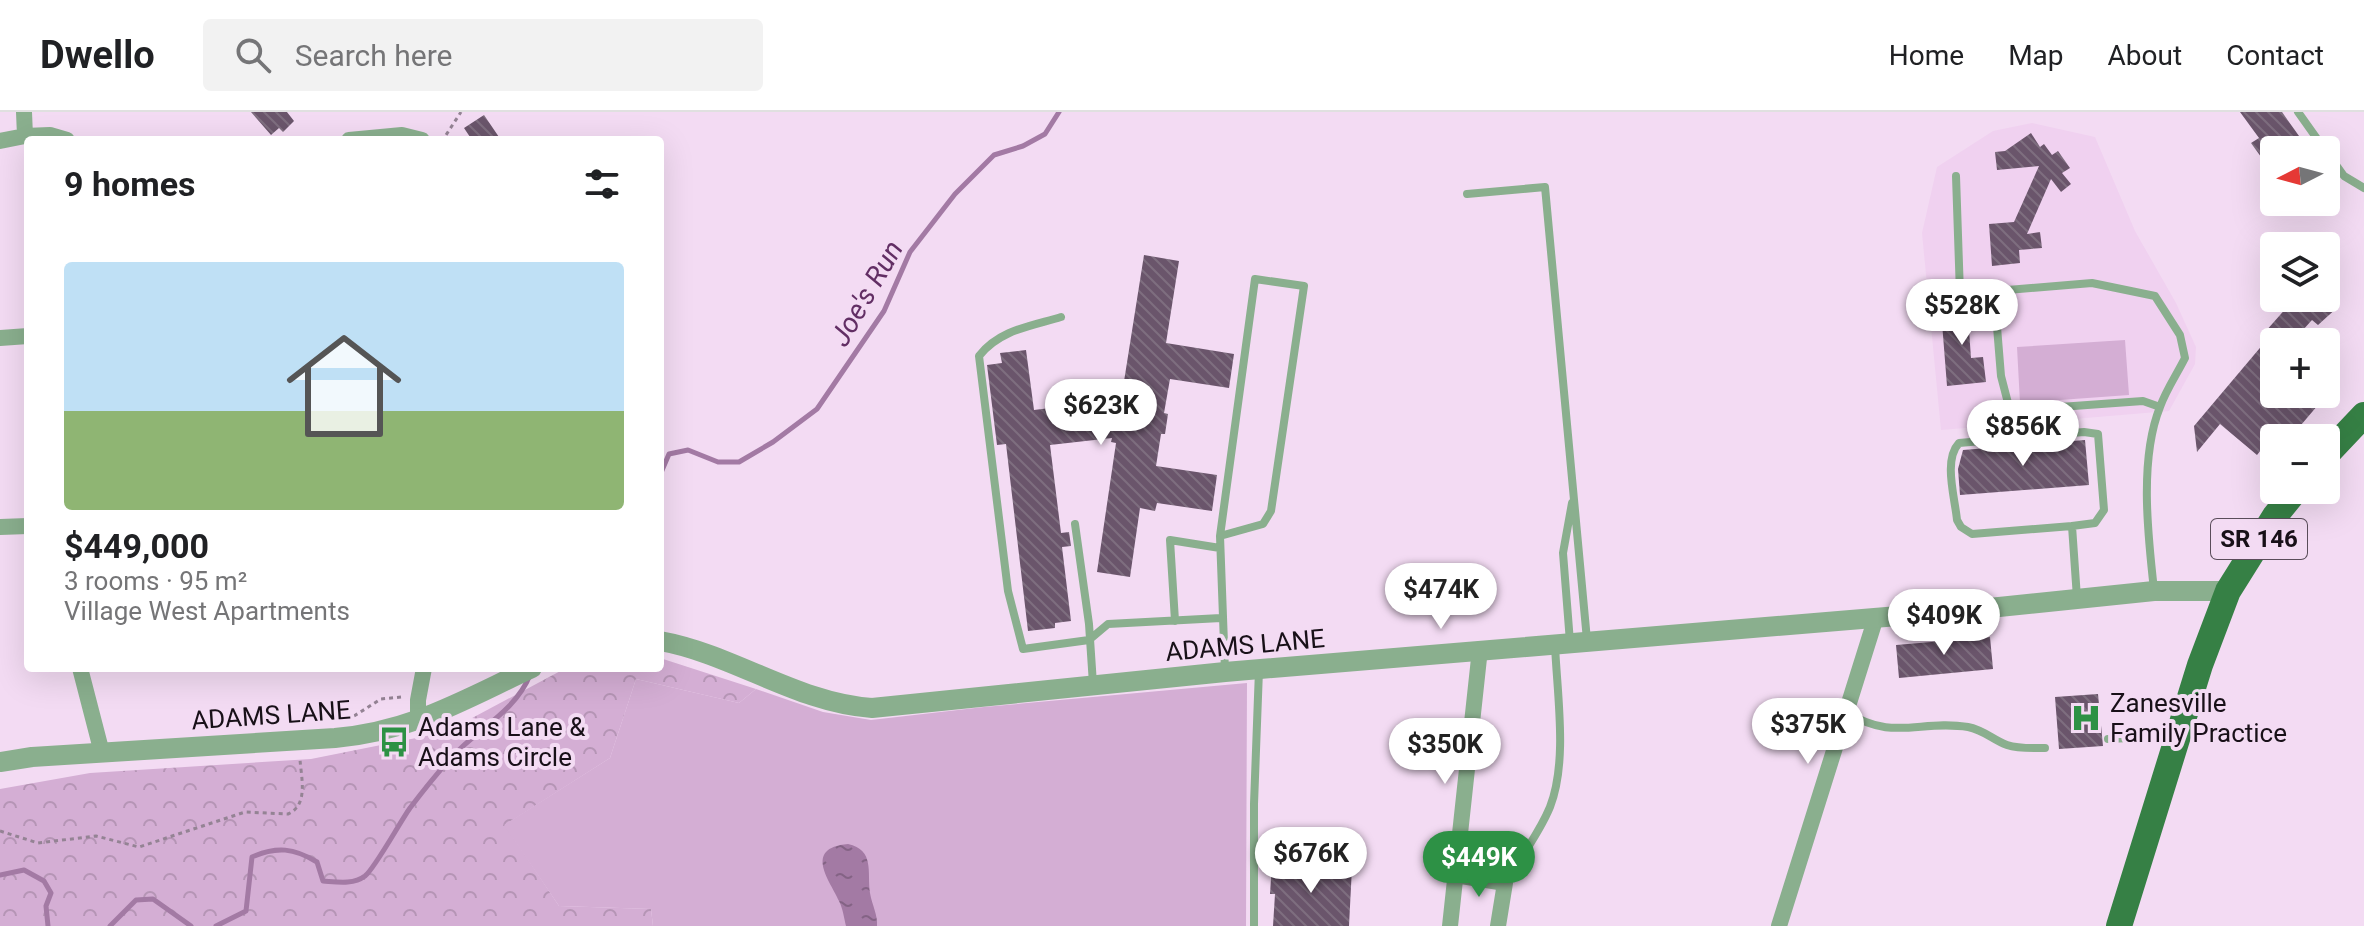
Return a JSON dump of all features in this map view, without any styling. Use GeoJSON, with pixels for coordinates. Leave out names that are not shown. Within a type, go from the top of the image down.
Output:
{"type":"FeatureCollection","features":[{"type":"Feature","properties":{"kind":"main road"},"geometry":{"type":"LineString","coordinates":[[2340,440],[2364,415]]}},
{"type":"Feature","properties":{"kind":"main road","name":"SR 146"},"geometry":{"type":"LineString","coordinates":[[2119,926],[2200,665],[2228,591],[2285,504]]}},
{"type":"Feature","properties":{"kind":"street"},"geometry":{"type":"LineString","coordinates":[[24,112],[25,136],[53,136]]}},
{"type":"Feature","properties":{"kind":"street"},"geometry":{"type":"LineString","coordinates":[[0,141],[24,136]]}},
{"type":"Feature","properties":{"kind":"street"},"geometry":{"type":"LineString","coordinates":[[0,338],[24,336]]}},
{"type":"Feature","properties":{"kind":"street"},"geometry":{"type":"LineString","coordinates":[[0,527],[24,526]]}},
{"type":"Feature","properties":{"kind":"street","name":"ADAMS LANE"},"geometry":{"type":"LineString","coordinates":[[664,642],[696,650],[799,691],[853,707],[893,707],[1480,649],[2154,591],[2228,591]]}},
{"type":"Feature","properties":{"kind":"street"},"geometry":{"type":"LineString","coordinates":[[1779,926],[1876,617]]}},
{"type":"Feature","properties":{"kind":"street"},"geometry":{"type":"LineString","coordinates":[[1450,926],[1480,649]]}},
{"type":"Feature","properties":{"kind":"street"},"geometry":{"type":"LineString","coordinates":[[81,672],[102,753]]}},
{"type":"Feature","properties":{"kind":"street"},"geometry":{"type":"LineString","coordinates":[[418,722],[423,672]]}},
{"type":"Feature","properties":{"kind":"street","name":"ADAMS LANE"},"geometry":{"type":"LineString","coordinates":[[0,762],[353,737],[418,722],[524,672]]}},
{"type":"Feature","properties":{"kind":"street"},"geometry":{"type":"LineString","coordinates":[[1455,875],[1505,883],[1498,926]]}},
{"type":"Feature","properties":{"kind":"lane"},"geometry":{"type":"LineString","coordinates":[[2298,112],[2315,136]]}},
{"type":"Feature","properties":{"kind":"lane"},"geometry":{"type":"LineString","coordinates":[[2340,170],[2364,188]]}},
{"type":"Feature","properties":{"kind":"lane"},"geometry":{"type":"LineString","coordinates":[[1956,176],[1960,294],[2092,283],[2155,296],[2180,335],[2185,358],[2160,407],[2151,437],[2149,541],[2154,591]]}},
{"type":"Feature","properties":{"kind":"lane"},"geometry":{"type":"LineString","coordinates":[[1467,194],[1545,187],[1574,494],[1571,642],[1558,779],[1539,828],[1505,883]]}},
{"type":"Feature","properties":{"kind":"lane"},"geometry":{"type":"LineString","coordinates":[[1220,536],[1263,524],[1271,511],[1304,286],[1255,279],[1220,536],[1225,672]]}},
{"type":"Feature","properties":{"kind":"lane"},"geometry":{"type":"LineString","coordinates":[[1994,290],[2001,376],[2008,403],[2019,410],[2143,401],[2160,407]]}},
{"type":"Feature","properties":{"kind":"lane"},"geometry":{"type":"LineString","coordinates":[[1061,317],[1002,335],[979,356],[1008,591],[1023,649],[1089,640],[1108,624],[1221,618]]}},
{"type":"Feature","properties":{"kind":"lane"},"geometry":{"type":"LineString","coordinates":[[2084,432],[2098,434],[2104,510],[2095,523],[2072,526],[1972,534],[1961,527],[1957,520],[1951,464],[1955,447],[1959,443],[2084,432]]}},
{"type":"Feature","properties":{"kind":"lane"},"geometry":{"type":"LineString","coordinates":[[1571,642],[1563,553],[1574,494]]}},
{"type":"Feature","properties":{"kind":"lane"},"geometry":{"type":"LineString","coordinates":[[1075,524],[1093,685]]}},
{"type":"Feature","properties":{"kind":"lane"},"geometry":{"type":"LineString","coordinates":[[2072,526],[2077,599]]}},
{"type":"Feature","properties":{"kind":"lane"},"geometry":{"type":"LineString","coordinates":[[1175,621],[1170,540],[1220,548]]}},
{"type":"Feature","properties":{"kind":"lane"},"geometry":{"type":"LineString","coordinates":[[1254,926],[1259,670]]}},
{"type":"Feature","properties":{"kind":"lane"},"geometry":{"type":"LineString","coordinates":[[1847,712],[1865,724],[1884,728],[1966,726],[1987,732],[2005,744],[2045,748]]}},
{"type":"Feature","properties":{"kind":"lane"},"geometry":{"type":"LineString","coordinates":[[2108,739],[2178,736]]}},
{"type":"Feature","properties":{"kind":"path"},"geometry":{"type":"LineString","coordinates":[[447,136],[461,112]]}},
{"type":"Feature","properties":{"kind":"path"},"geometry":{"type":"LineString","coordinates":[[348,718],[381,699],[406,698]]}},
{"type":"Feature","properties":{"kind":"path"},"geometry":{"type":"LineString","coordinates":[[0,831],[38,843],[96,836],[139,847],[238,813],[288,814],[294,812],[301,802],[300,755]]}},
{"type":"Feature","properties":{"kind":"shaded area"},"geometry":{"type":"Polygon","coordinates":[[[2032,123],[2095,137],[2135,231],[2176,303],[2196,347],[2195,364],[2169,411],[1941,430],[1922,233],[1937,167],[1993,131],[2032,123]]]}},
{"type":"Feature","properties":{"kind":"green space"},"geometry":{"type":"Polygon","coordinates":[[[2125,340],[2129,395],[2020,403],[2017,347],[2125,340]]]}},
{"type":"Feature","properties":{"kind":"green space"},"geometry":{"type":"Polygon","coordinates":[[[664,659],[756,689],[739,703],[636,679],[610,758],[505,825],[559,906],[651,909],[653,926],[0,926],[0,789],[90,773],[311,759],[446,732],[558,672],[664,672],[664,659]]]}},
{"type":"Feature","properties":{"kind":"green space"},"geometry":{"type":"Polygon","coordinates":[[[636,679],[739,703],[756,689],[823,712],[871,720],[1247,683],[1246,926],[653,926],[651,909],[559,906],[504,825],[610,758],[636,679]]]}},
{"type":"Feature","properties":{"kind":"water"},"geometry":{"type":"Polygon","coordinates":[[[848,844],[857,847],[866,857],[877,926],[846,926],[840,904],[826,876],[823,859],[826,852],[848,844]]]}},
{"type":"Feature","properties":{"kind":"building"},"geometry":{"type":"Polygon","coordinates":[[[251,112],[287,112],[294,121],[283,132],[279,128],[271,135],[251,112]]]}},
{"type":"Feature","properties":{"kind":"building"},"geometry":{"type":"Polygon","coordinates":[[[2240,112],[2282,112],[2299,136],[2260,136],[2260,156],[2251,143],[2259,138],[2240,112]]]}},
{"type":"Feature","properties":{"kind":"building"},"geometry":{"type":"Polygon","coordinates":[[[484,115],[498,136],[469,136],[464,128],[484,115]]]}},
{"type":"Feature","properties":{"kind":"building"},"geometry":{"type":"Polygon","coordinates":[[[2031,133],[2040,147],[2044,144],[2052,155],[2058,151],[2070,168],[2062,173],[2071,184],[2061,192],[2051,179],[2027,234],[2040,232],[2042,248],[2019,250],[2020,263],[1992,266],[1989,224],[2014,222],[2039,166],[1997,170],[1995,152],[2005,151],[2031,133]]]}},
{"type":"Feature","properties":{"kind":"building"},"geometry":{"type":"Polygon","coordinates":[[[1144,255],[1179,261],[1166,343],[1234,354],[1229,388],[1170,379],[1164,413],[1168,414],[1165,434],[1161,434],[1156,466],[1217,475],[1212,511],[1157,503],[1155,511],[1140,508],[1130,577],[1097,572],[1116,443],[1111,442],[1112,438],[1050,445],[1061,533],[1069,532],[1071,546],[1062,547],[1071,621],[1055,623],[1055,628],[1028,631],[1006,444],[997,445],[987,365],[1002,363],[1000,353],[1026,350],[1034,410],[1115,400],[1116,393],[1122,394],[1144,255]]]}},
{"type":"Feature","properties":{"kind":"building"},"geometry":{"type":"Polygon","coordinates":[[[1980,307],[1982,329],[1969,330],[1971,358],[1983,357],[1986,382],[1947,386],[1941,310],[1980,307]]]}},
{"type":"Feature","properties":{"kind":"building"},"geometry":{"type":"Polygon","coordinates":[[[2283,312],[2332,312],[2318,325],[2312,320],[2305,328],[2269,328],[2283,312]]]}},
{"type":"Feature","properties":{"kind":"building"},"geometry":{"type":"Polygon","coordinates":[[[2260,348],[2260,408],[2315,408],[2302,424],[2260,424],[2260,451],[2257,455],[2220,424],[2197,452],[2194,426],[2260,348]]]}},
{"type":"Feature","properties":{"kind":"building"},"geometry":{"type":"Polygon","coordinates":[[[2085,440],[2089,485],[1960,495],[1958,469],[1963,450],[2085,440]]]}},
{"type":"Feature","properties":{"kind":"building"},"geometry":{"type":"Polygon","coordinates":[[[1990,637],[1993,669],[1899,678],[1896,645],[1990,637]]]}},
{"type":"Feature","properties":{"kind":"building","name":"Zanesville Family Practice"},"geometry":{"type":"Polygon","coordinates":[[[2098,694],[2103,746],[2059,749],[2055,697],[2098,694]]]}},
{"type":"Feature","properties":{"kind":"building"},"geometry":{"type":"Polygon","coordinates":[[[1272,863],[1352,867],[1349,926],[1273,926],[1275,894],[1270,894],[1272,863]]]}},
{"type":"Feature","properties":{"kind":"waterway","name":"Joe's Run"},"geometry":{"type":"LineString","coordinates":[[664,466],[669,454],[688,450],[718,462],[739,462],[773,442],[817,409],[884,311],[910,252],[955,194],[994,155],[1023,146],[1045,134],[1059,112]]}},
{"type":"Feature","properties":{"kind":"waterway","name":"Joe's Run"},"geometry":{"type":"LineString","coordinates":[[216,926],[246,911],[252,857],[261,853],[285,850],[301,854],[317,862],[323,881],[350,882],[365,876],[435,776],[462,747],[509,706],[530,675]]}},
{"type":"Feature","properties":{"kind":"waterway","name":"Joe's Run"},"geometry":{"type":"LineString","coordinates":[[0,875],[24,870],[44,881],[51,893],[46,906],[48,926]]}},
{"type":"Feature","properties":{"kind":"waterway","name":"Joe's Run"},"geometry":{"type":"LineString","coordinates":[[110,926],[136,900],[153,899],[191,926]]}},
{"type":"Feature","properties":{"kind":"place","name":"Zanesville Family Practice"},"geometry":{"type":"Point","coordinates":[2086,718]}},
{"type":"Feature","properties":{"kind":"place","name":"Adams Lane & Adams Circle"},"geometry":{"type":"Point","coordinates":[394,742]}}]}
